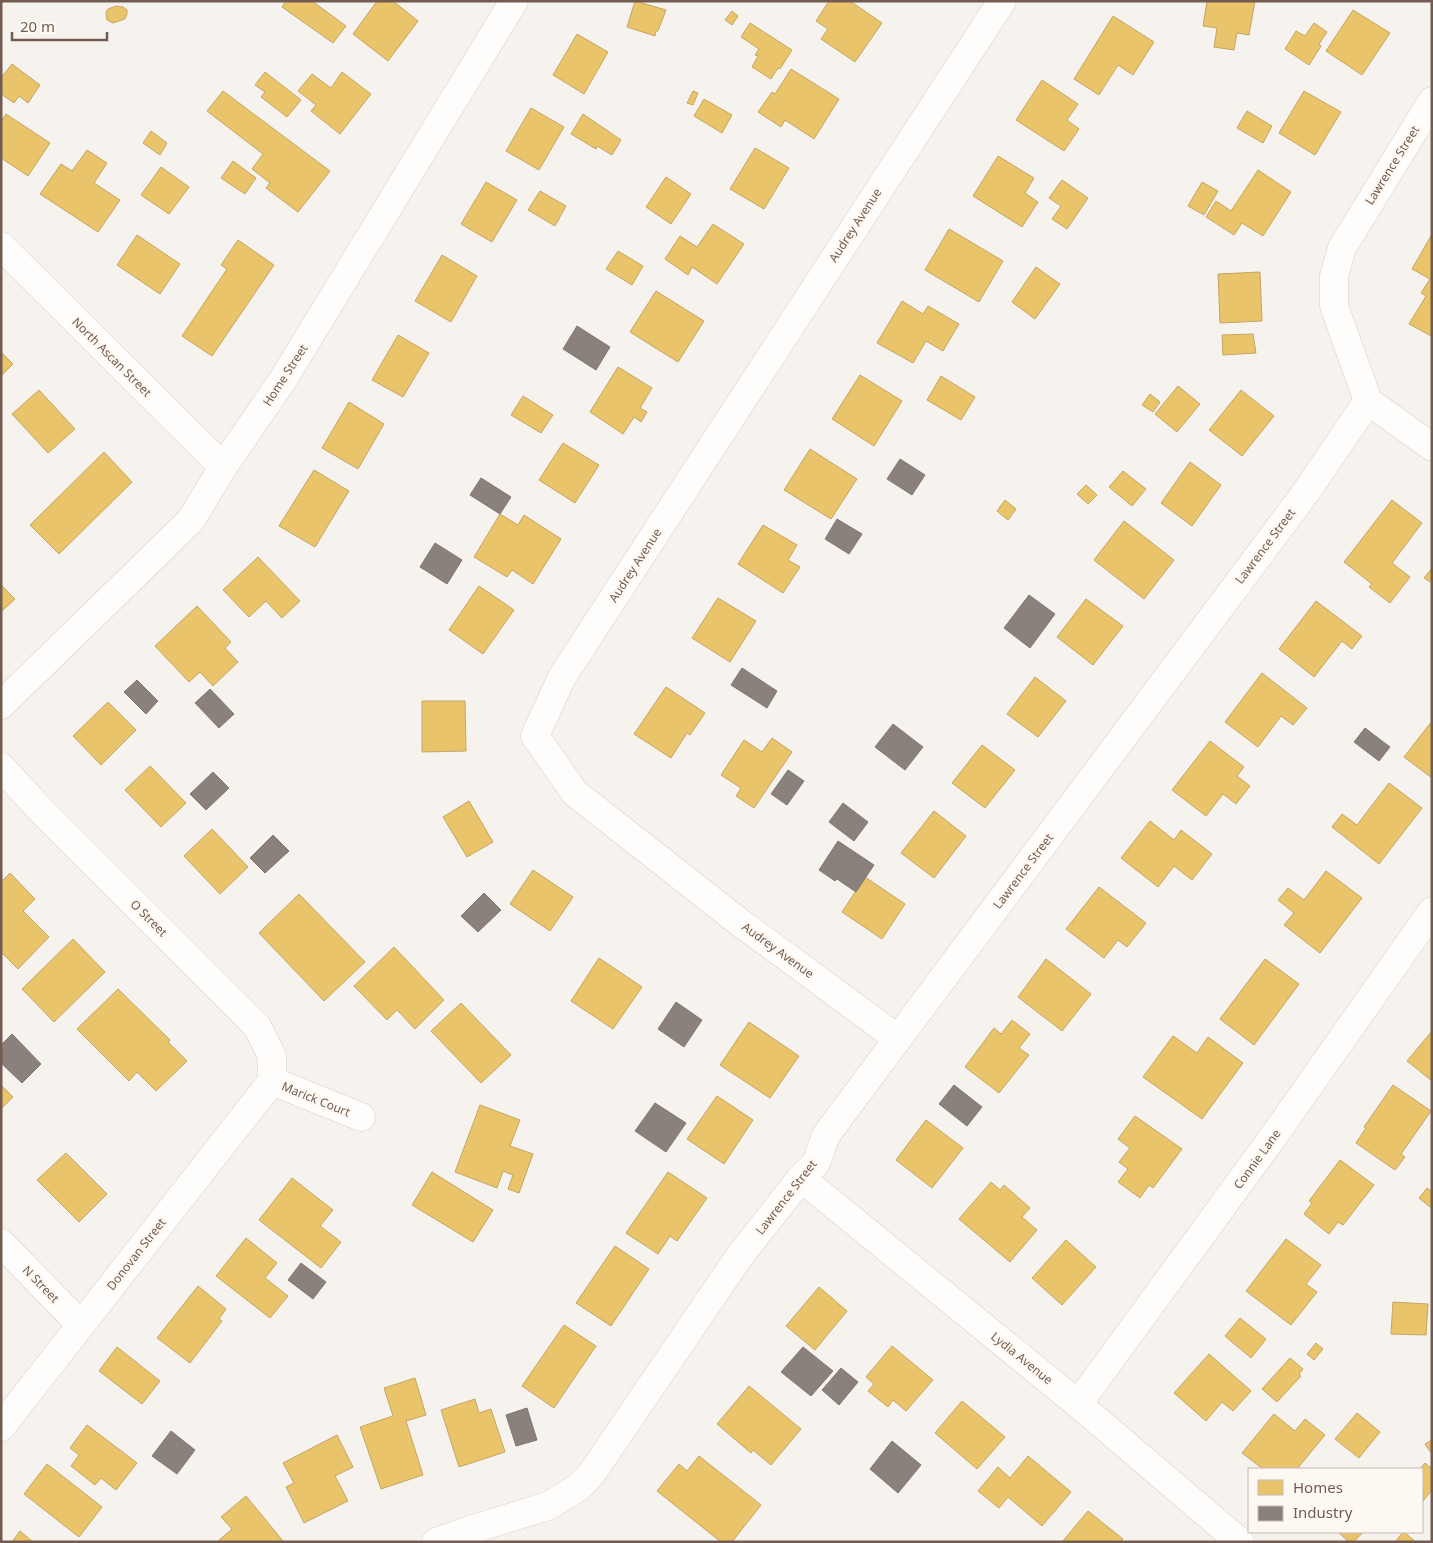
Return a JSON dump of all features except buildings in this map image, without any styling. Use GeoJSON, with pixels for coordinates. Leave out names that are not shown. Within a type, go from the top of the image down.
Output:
{"type":"FeatureCollection","features":[{"type":"Feature","properties":{"kind":"street","name":"Home Street"},"geometry":{"type":"LineString","coordinates":[[1,705],[191,520],[223,467],[282,381],[514,1]]}},
{"type":"Feature","properties":{"kind":"street","name":"Audrey Avenue"},"geometry":{"type":"LineString","coordinates":[[897,1038],[738,921],[575,794],[535,736],[562,678],[1002,1]]}},
{"type":"Feature","properties":{"kind":"street","name":"Lawrence Street"},"geometry":{"type":"LineString","coordinates":[[436,1542],[477,1535],[548,1506],[578,1487],[592,1473],[739,1257],[801,1178],[816,1163],[826,1135],[1306,492],[1368,401],[1334,306],[1334,276],[1342,248],[1432,101]]}},
{"type":"Feature","properties":{"kind":"street","name":"North Ascan Street"},"geometry":{"type":"LineString","coordinates":[[1,246],[223,467]]}},
{"type":"Feature","properties":{"kind":"street"},"geometry":{"type":"LineString","coordinates":[[1368,401],[1432,448]]}},
{"type":"Feature","properties":{"kind":"street","name":"O Street"},"geometry":{"type":"LineString","coordinates":[[1,766],[39,808],[257,1026],[272,1056],[272,1082]]}},
{"type":"Feature","properties":{"kind":"street","name":"Connie Lane"},"geometry":{"type":"LineString","coordinates":[[1078,1404],[1273,1137],[1432,911]]}},
{"type":"Feature","properties":{"kind":"street","name":"Marick Court"},"geometry":{"type":"LineString","coordinates":[[272,1082],[361,1117]]}},
{"type":"Feature","properties":{"kind":"street","name":"Donovan Street"},"geometry":{"type":"LineString","coordinates":[[1,1428],[272,1082]]}},
{"type":"Feature","properties":{"kind":"street","name":"Lydia Avenue"},"geometry":{"type":"LineString","coordinates":[[801,1178],[1078,1404],[1211,1533],[1240,1542]]}},
{"type":"Feature","properties":{"kind":"street","name":"N Street"},"geometry":{"type":"LineString","coordinates":[[1,1243],[81,1325]]}}]}
